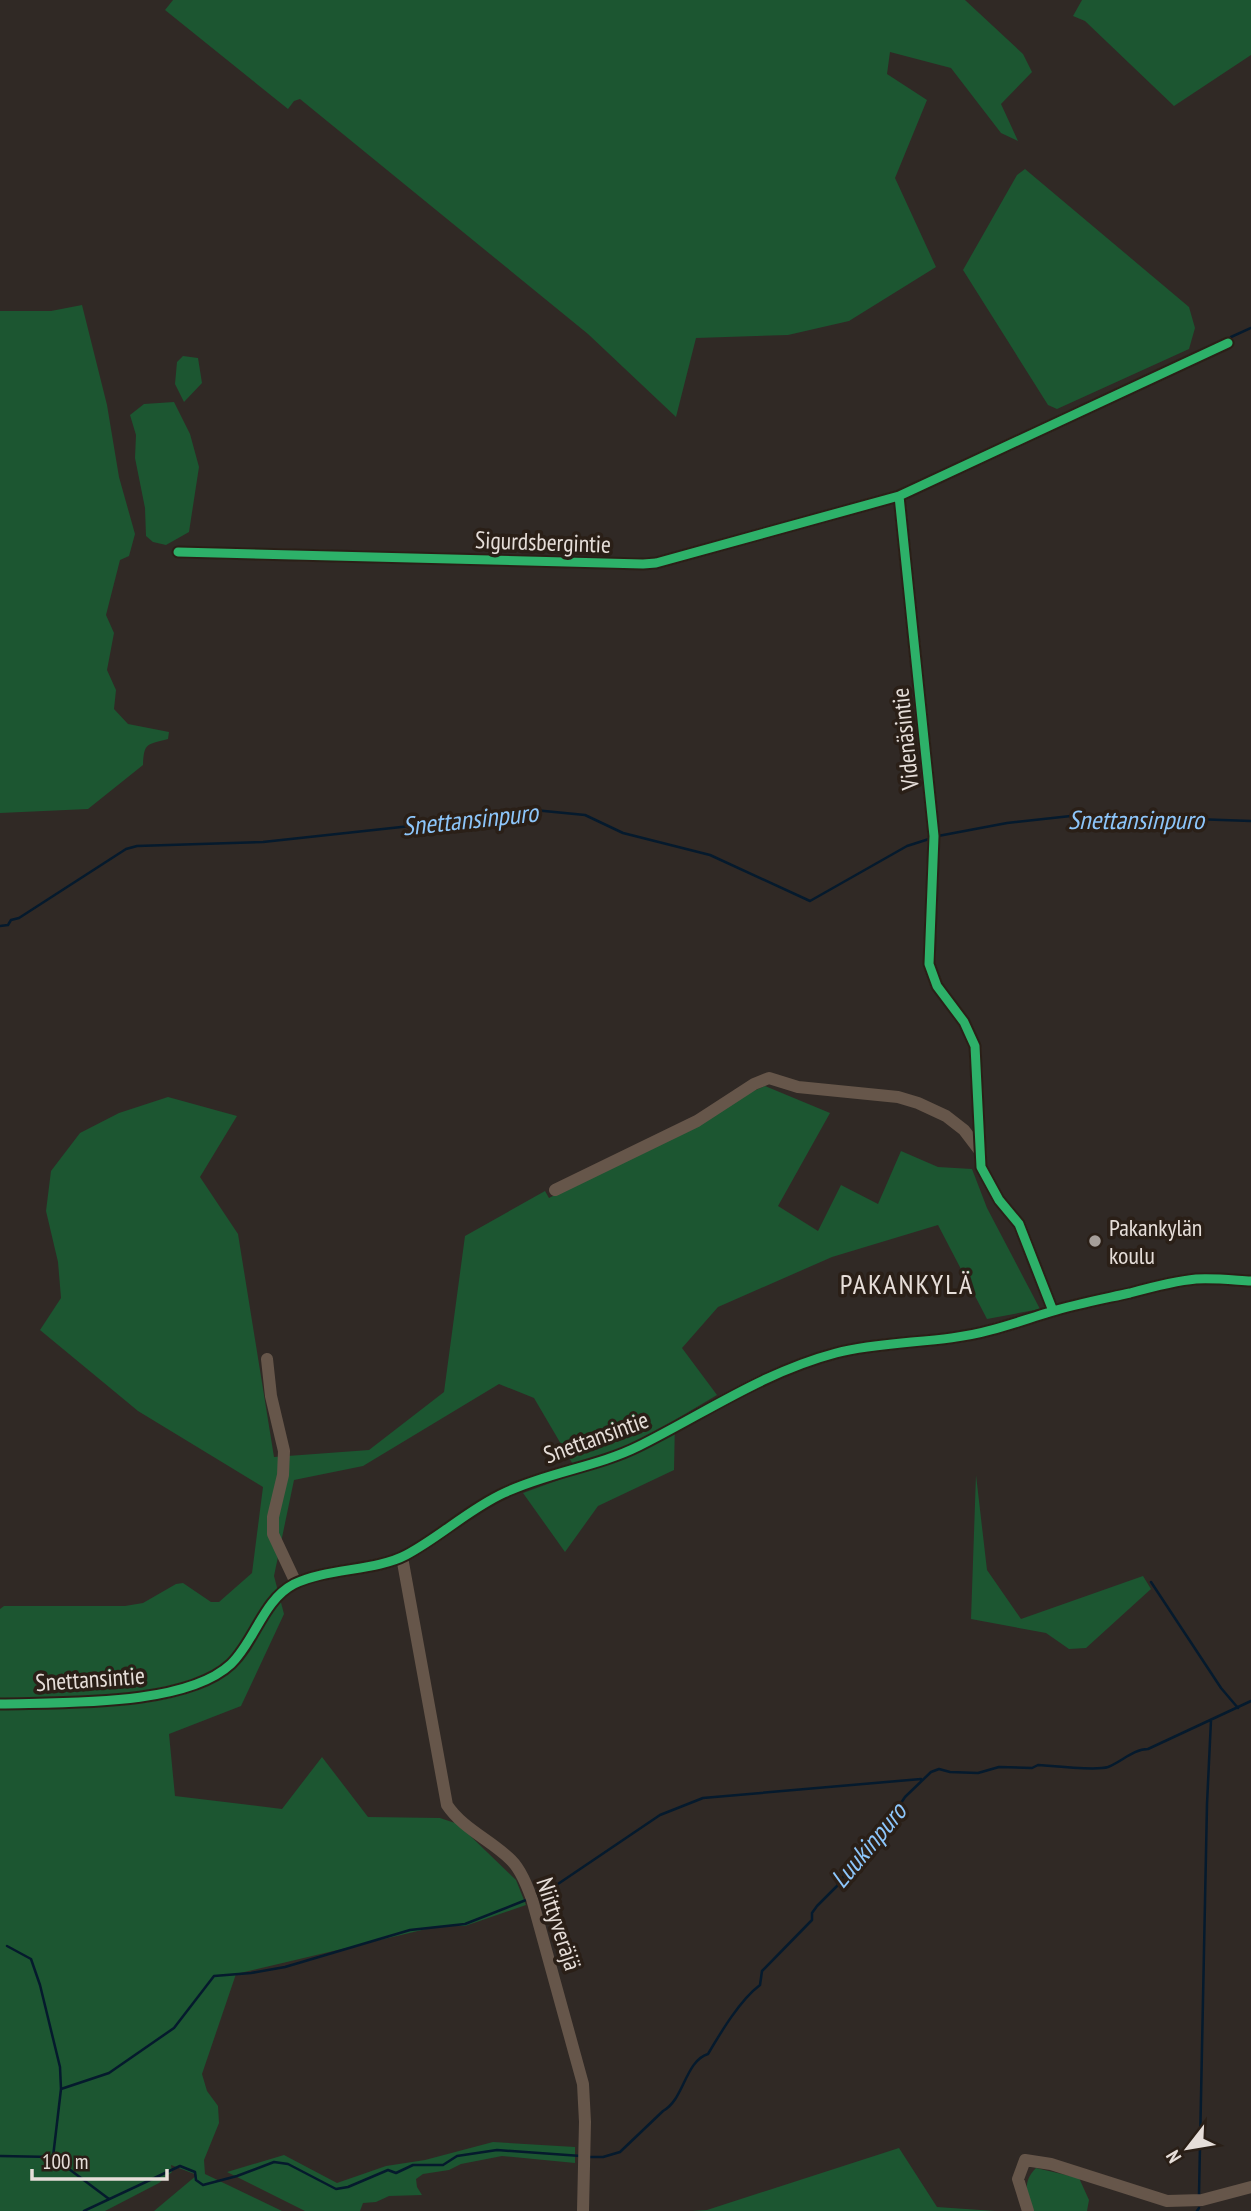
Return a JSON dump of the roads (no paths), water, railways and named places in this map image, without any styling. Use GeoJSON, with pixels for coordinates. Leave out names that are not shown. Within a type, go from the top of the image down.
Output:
{"type":"FeatureCollection","features":[{"type":"Feature","properties":{"kind":"street"},"geometry":{"type":"LineString","coordinates":[[899,496],[1228,343]]}},
{"type":"Feature","properties":{"kind":"street","name":"Sigurdsbergintie"},"geometry":{"type":"LineString","coordinates":[[178,552],[656,563],[899,496]]}},
{"type":"Feature","properties":{"kind":"street","name":"Videnäsintie"},"geometry":{"type":"LineString","coordinates":[[899,496],[934,836],[929,964],[937,986],[964,1022],[975,1046],[981,1167],[999,1200],[1018,1224],[1053,1311]]}},
{"type":"Feature","properties":{"kind":"street"},"geometry":{"type":"LineString","coordinates":[[555,1189],[697,1121],[754,1084],[769,1078],[780,1079],[798,1087],[898,1097],[918,1103],[946,1116],[964,1130],[980,1152]]}},
{"type":"Feature","properties":{"kind":"street","name":"Snettansintie"},"geometry":{"type":"LineString","coordinates":[[0,1704],[145,1696],[183,1690],[203,1682],[232,1663],[281,1593],[296,1583],[402,1557],[500,1494],[636,1447],[757,1381],[796,1366],[838,1353],[973,1335],[1053,1311],[1170,1283],[1198,1279],[1251,1281]]}},
{"type":"Feature","properties":{"kind":"street"},"geometry":{"type":"LineString","coordinates":[[267,1359],[271,1396],[284,1451],[283,1475],[273,1517],[273,1534],[296,1583]]}},
{"type":"Feature","properties":{"kind":"street","name":"Niittyveräjä"},"geometry":{"type":"LineString","coordinates":[[402,1557],[447,1805],[461,1821],[511,1860],[533,1899],[583,2084],[583,2211]]}},
{"type":"Feature","properties":{"kind":"street"},"geometry":{"type":"LineString","coordinates":[[1028,2211],[1018,2179],[1025,2160],[1051,2164],[1167,2201],[1202,2200],[1251,2187]]}},
{"type":"Feature","properties":{"kind":"waterway"},"geometry":{"type":"LineString","coordinates":[[1231,337],[1251,328]]}},
{"type":"Feature","properties":{"kind":"waterway","name":"Snettansinpuro"},"geometry":{"type":"LineString","coordinates":[[0,926],[8,925],[11,920],[19,918],[126,849],[137,846],[263,842],[534,810],[585,815],[623,833],[710,855],[810,901],[907,846],[929,839]]}},
{"type":"Feature","properties":{"kind":"waterway","name":"Snettansinpuro"},"geometry":{"type":"LineString","coordinates":[[938,836],[1007,823],[1080,815],[1251,821]]}},
{"type":"Feature","properties":{"kind":"waterway"},"geometry":{"type":"LineString","coordinates":[[1151,1582],[1221,1688],[1238,1708]]}},
{"type":"Feature","properties":{"kind":"waterway","name":"Luukinpuro"},"geometry":{"type":"LineString","coordinates":[[587,2157],[603,2157],[620,2152],[670,2106],[694,2064],[708,2054],[738,2008],[760,1985],[762,1971],[812,1920],[812,1913],[817,1906],[837,1886],[851,1865],[885,1827],[905,1797],[931,1772],[939,1769],[978,1773],[999,1767],[1032,1768],[1038,1765],[1108,1767],[1133,1753],[1148,1749],[1251,1701]]}},
{"type":"Feature","properties":{"kind":"waterway"},"geometry":{"type":"LineString","coordinates":[[1199,2195],[1211,1720]]}},
{"type":"Feature","properties":{"kind":"waterway"},"geometry":{"type":"LineString","coordinates":[[536,1896],[660,1815],[703,1798],[921,1779]]}},
{"type":"Feature","properties":{"kind":"waterway"},"geometry":{"type":"LineString","coordinates":[[61,2089],[109,2073],[174,2028],[214,1976],[285,1967],[410,1930],[465,1924],[526,1900]]}},
{"type":"Feature","properties":{"kind":"waterway"},"geometry":{"type":"LineString","coordinates":[[7,1946],[31,1959],[60,2067],[61,2089],[53,2157],[109,2199]]}},
{"type":"Feature","properties":{"kind":"waterway","name":"Luukinpuro"},"geometry":{"type":"LineString","coordinates":[[84,2211],[180,2166],[195,2172],[196,2180],[203,2185],[274,2162],[288,2164],[336,2189],[348,2187],[388,2170],[396,2173],[413,2165],[443,2165],[457,2156],[497,2150],[581,2156]]}},
{"type":"Feature","properties":{"kind":"waterway"},"geometry":{"type":"LineString","coordinates":[[0,2156],[53,2157]]}},
{"type":"Feature","properties":{"kind":"place","name":"Pakankylän koulu"},"geometry":{"type":"Point","coordinates":[1095,1241]}},
{"type":"Feature","properties":{"kind":"district","name":"PAKANKYLÄ"},"geometry":{"type":"Point","coordinates":[907,1283]}}]}
